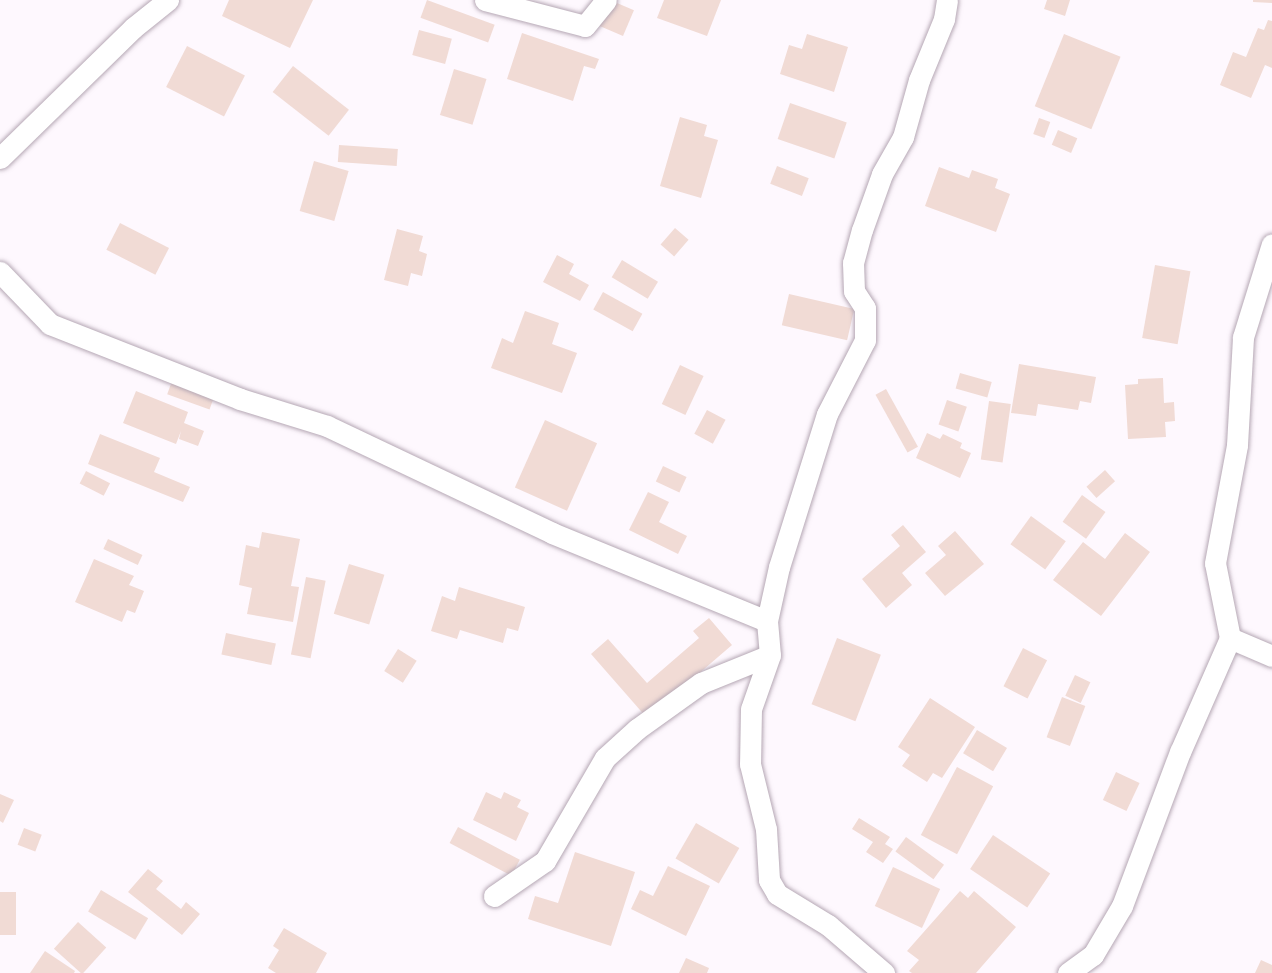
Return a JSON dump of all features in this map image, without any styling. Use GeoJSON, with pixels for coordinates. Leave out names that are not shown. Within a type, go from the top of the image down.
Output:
{"type":"FeatureCollection","features":[{"type":"Feature","properties":{"kind":"street"},"geometry":{"type":"LineString","coordinates":[[0,158],[133,28],[168,0]]}},
{"type":"Feature","properties":{"kind":"street"},"geometry":{"type":"LineString","coordinates":[[485,0],[585,26],[606,0]]}},
{"type":"Feature","properties":{"kind":"street"},"geometry":{"type":"LineString","coordinates":[[884,973],[828,925],[777,894],[769,880],[766,829],[750,764],[752,709],[770,655],[767,621],[779,567],[827,414],[849,376],[865,340],[865,308],[854,291],[853,263],[862,230],[882,174],[903,137],[919,80],[944,19],[947,0]]}},
{"type":"Feature","properties":{"kind":"street"},"geometry":{"type":"LineString","coordinates":[[1068,973],[1093,955],[1122,906],[1180,752],[1230,638],[1215,563],[1237,445],[1243,337],[1272,244]]}},
{"type":"Feature","properties":{"kind":"street"},"geometry":{"type":"LineString","coordinates":[[0,272],[50,324],[240,399],[327,426],[552,533],[767,621]]}},
{"type":"Feature","properties":{"kind":"street"},"geometry":{"type":"LineString","coordinates":[[1230,638],[1272,656]]}},
{"type":"Feature","properties":{"kind":"street"},"geometry":{"type":"LineString","coordinates":[[494,896],[545,861],[605,758],[637,729],[701,683],[770,655]]}},
{"type":"Feature","properties":{"kind":"building"},"geometry":{"type":"Polygon","coordinates":[[[229,0],[313,0],[290,48],[222,16],[229,0]]]}},
{"type":"Feature","properties":{"kind":"building"},"geometry":{"type":"Polygon","coordinates":[[[427,0],[495,25],[488,42],[421,18],[427,0]]]}},
{"type":"Feature","properties":{"kind":"building"},"geometry":{"type":"Polygon","coordinates":[[[610,0],[634,10],[623,36],[599,26],[610,0]]]}},
{"type":"Feature","properties":{"kind":"building"},"geometry":{"type":"Polygon","coordinates":[[[664,0],[721,0],[707,36],[657,18],[664,0]]]}},
{"type":"Feature","properties":{"kind":"building"},"geometry":{"type":"Polygon","coordinates":[[[1047,0],[1070,0],[1065,16],[1044,9],[1047,0]]]}},
{"type":"Feature","properties":{"kind":"building"},"geometry":{"type":"Polygon","coordinates":[[[1253,0],[1272,0],[1272,3],[1253,2],[1253,0]]]}},
{"type":"Feature","properties":{"kind":"building"},"geometry":{"type":"Polygon","coordinates":[[[1268,20],[1272,21],[1272,68],[1265,65],[1251,98],[1220,85],[1233,52],[1246,57],[1258,28],[1264,30],[1268,20]]]}},
{"type":"Feature","properties":{"kind":"building"},"geometry":{"type":"Polygon","coordinates":[[[419,30],[452,39],[445,64],[412,55],[419,30]]]}},
{"type":"Feature","properties":{"kind":"building"},"geometry":{"type":"Polygon","coordinates":[[[522,33],[599,59],[595,69],[584,66],[573,101],[507,79],[522,33]]]}},
{"type":"Feature","properties":{"kind":"building"},"geometry":{"type":"Polygon","coordinates":[[[807,34],[848,47],[834,92],[780,74],[789,45],[802,49],[807,34]]]}},
{"type":"Feature","properties":{"kind":"building"},"geometry":{"type":"Polygon","coordinates":[[[1064,34],[1121,57],[1091,129],[1035,106],[1064,34]]]}},
{"type":"Feature","properties":{"kind":"building"},"geometry":{"type":"Polygon","coordinates":[[[187,46],[245,76],[224,116],[166,87],[187,46]]]}},
{"type":"Feature","properties":{"kind":"building"},"geometry":{"type":"Polygon","coordinates":[[[293,66],[349,110],[329,136],[273,92],[293,66]]]}},
{"type":"Feature","properties":{"kind":"building"},"geometry":{"type":"Polygon","coordinates":[[[454,69],[487,79],[472,125],[440,115],[454,69]]]}},
{"type":"Feature","properties":{"kind":"building"},"geometry":{"type":"Polygon","coordinates":[[[790,103],[847,123],[834,158],[778,139],[790,103]]]}},
{"type":"Feature","properties":{"kind":"building"},"geometry":{"type":"Polygon","coordinates":[[[680,117],[707,125],[704,136],[718,140],[701,198],[660,186],[680,117]]]}},
{"type":"Feature","properties":{"kind":"building"},"geometry":{"type":"Polygon","coordinates":[[[1039,118],[1050,122],[1044,138],[1033,134],[1039,118]]]}},
{"type":"Feature","properties":{"kind":"building"},"geometry":{"type":"Polygon","coordinates":[[[1058,130],[1077,138],[1071,153],[1052,145],[1058,130]]]}},
{"type":"Feature","properties":{"kind":"building"},"geometry":{"type":"Polygon","coordinates":[[[339,145],[398,149],[397,166],[338,162],[339,145]]]}},
{"type":"Feature","properties":{"kind":"building"},"geometry":{"type":"Polygon","coordinates":[[[314,161],[349,171],[334,221],[300,211],[314,161]]]}},
{"type":"Feature","properties":{"kind":"building"},"geometry":{"type":"Polygon","coordinates":[[[777,166],[809,178],[802,196],[770,184],[777,166]]]}},
{"type":"Feature","properties":{"kind":"building"},"geometry":{"type":"Polygon","coordinates":[[[939,167],[969,178],[972,170],[998,179],[995,188],[1010,194],[996,232],[925,206],[939,167]]]}},
{"type":"Feature","properties":{"kind":"building"},"geometry":{"type":"Polygon","coordinates":[[[120,223],[169,248],[155,275],[106,250],[120,223]]]}},
{"type":"Feature","properties":{"kind":"building"},"geometry":{"type":"Polygon","coordinates":[[[675,228],[689,240],[674,256],[661,245],[675,228]]]}},
{"type":"Feature","properties":{"kind":"building"},"geometry":{"type":"Polygon","coordinates":[[[397,229],[423,236],[419,251],[427,254],[422,276],[411,273],[408,286],[384,280],[397,229]]]}},
{"type":"Feature","properties":{"kind":"building"},"geometry":{"type":"Polygon","coordinates":[[[557,255],[574,264],[569,274],[589,285],[580,301],[543,282],[557,255]]]}},
{"type":"Feature","properties":{"kind":"building"},"geometry":{"type":"Polygon","coordinates":[[[622,260],[658,282],[648,299],[612,277],[622,260]]]}},
{"type":"Feature","properties":{"kind":"building"},"geometry":{"type":"Polygon","coordinates":[[[1155,265],[1190,271],[1178,344],[1142,338],[1155,265]]]}},
{"type":"Feature","properties":{"kind":"building"},"geometry":{"type":"Polygon","coordinates":[[[603,292],[642,314],[633,331],[593,309],[603,292]]]}},
{"type":"Feature","properties":{"kind":"building"},"geometry":{"type":"Polygon","coordinates":[[[789,294],[854,309],[847,340],[782,325],[789,294]]]}},
{"type":"Feature","properties":{"kind":"building"},"geometry":{"type":"Polygon","coordinates":[[[525,311],[559,323],[552,344],[577,353],[562,393],[491,368],[502,338],[513,343],[525,311]]]}},
{"type":"Feature","properties":{"kind":"building"},"geometry":{"type":"Polygon","coordinates":[[[1019,364],[1096,377],[1091,403],[1080,401],[1078,410],[1038,404],[1036,416],[1011,413],[1019,364]]]}},
{"type":"Feature","properties":{"kind":"building"},"geometry":{"type":"Polygon","coordinates":[[[680,365],[704,376],[685,415],[662,404],[680,365]]]}},
{"type":"Feature","properties":{"kind":"building"},"geometry":{"type":"Polygon","coordinates":[[[960,373],[992,382],[987,397],[956,388],[960,373]]]}},
{"type":"Feature","properties":{"kind":"building"},"geometry":{"type":"Polygon","coordinates":[[[1163,378],[1164,403],[1174,402],[1175,421],[1165,422],[1166,437],[1128,439],[1125,385],[1138,384],[1138,379],[1163,378]]]}},
{"type":"Feature","properties":{"kind":"building"},"geometry":{"type":"Polygon","coordinates":[[[172,381],[214,396],[209,410],[167,394],[172,381]]]}},
{"type":"Feature","properties":{"kind":"building"},"geometry":{"type":"Polygon","coordinates":[[[886,389],[918,447],[908,453],[876,395],[886,389]]]}},
{"type":"Feature","properties":{"kind":"building"},"geometry":{"type":"Polygon","coordinates":[[[136,391],[188,412],[184,423],[204,431],[198,446],[179,439],[181,431],[176,444],[123,423],[136,391]]]}},
{"type":"Feature","properties":{"kind":"building"},"geometry":{"type":"Polygon","coordinates":[[[947,400],[967,407],[958,431],[939,425],[947,400]]]}},
{"type":"Feature","properties":{"kind":"building"},"geometry":{"type":"Polygon","coordinates":[[[989,401],[1011,404],[1003,462],[981,459],[989,401]]]}},
{"type":"Feature","properties":{"kind":"building"},"geometry":{"type":"Polygon","coordinates":[[[707,410],[726,420],[713,444],[694,434],[707,410]]]}},
{"type":"Feature","properties":{"kind":"building"},"geometry":{"type":"Polygon","coordinates":[[[545,420],[597,443],[567,511],[515,488],[545,420]]]}},
{"type":"Feature","properties":{"kind":"building"},"geometry":{"type":"Polygon","coordinates":[[[927,433],[940,439],[943,434],[962,443],[960,448],[971,453],[960,478],[916,458],[927,433]]]}},
{"type":"Feature","properties":{"kind":"building"},"geometry":{"type":"Polygon","coordinates":[[[100,434],[160,458],[154,472],[190,487],[183,502],[88,464],[100,434]]]}},
{"type":"Feature","properties":{"kind":"building"},"geometry":{"type":"Polygon","coordinates":[[[663,466],[687,477],[679,492],[656,481],[663,466]]]}},
{"type":"Feature","properties":{"kind":"building"},"geometry":{"type":"Polygon","coordinates":[[[1105,470],[1115,481],[1096,498],[1086,487],[1105,470]]]}},
{"type":"Feature","properties":{"kind":"building"},"geometry":{"type":"Polygon","coordinates":[[[86,471],[110,483],[104,496],[80,483],[86,471]]]}},
{"type":"Feature","properties":{"kind":"building"},"geometry":{"type":"Polygon","coordinates":[[[648,492],[669,502],[659,522],[687,536],[678,554],[629,530],[648,492]]]}},
{"type":"Feature","properties":{"kind":"building"},"geometry":{"type":"Polygon","coordinates":[[[1082,495],[1105,512],[1086,539],[1063,522],[1082,495]]]}},
{"type":"Feature","properties":{"kind":"building"},"geometry":{"type":"Polygon","coordinates":[[[1031,516],[1066,541],[1045,570],[1010,544],[1031,516]]]}},
{"type":"Feature","properties":{"kind":"building"},"geometry":{"type":"Polygon","coordinates":[[[903,525],[926,552],[902,573],[912,585],[886,608],[862,579],[900,546],[891,535],[903,525]]]}},
{"type":"Feature","properties":{"kind":"building"},"geometry":{"type":"Polygon","coordinates":[[[955,531],[984,564],[945,596],[925,573],[946,555],[938,546],[955,531]]]}},
{"type":"Feature","properties":{"kind":"building"},"geometry":{"type":"Polygon","coordinates":[[[262,532],[300,539],[291,586],[299,587],[293,622],[247,614],[252,588],[239,585],[246,545],[259,548],[262,532]]]}},
{"type":"Feature","properties":{"kind":"building"},"geometry":{"type":"Polygon","coordinates":[[[1125,533],[1150,552],[1101,616],[1053,580],[1083,542],[1105,559],[1125,533]]]}},
{"type":"Feature","properties":{"kind":"building"},"geometry":{"type":"Polygon","coordinates":[[[108,539],[142,555],[138,565],[103,549],[108,539]]]}},
{"type":"Feature","properties":{"kind":"building"},"geometry":{"type":"Polygon","coordinates":[[[94,559],[134,576],[129,585],[144,591],[135,613],[127,610],[122,622],[75,602],[94,559]]]}},
{"type":"Feature","properties":{"kind":"building"},"geometry":{"type":"Polygon","coordinates":[[[349,564],[384,575],[369,625],[334,614],[349,564]]]}},
{"type":"Feature","properties":{"kind":"building"},"geometry":{"type":"Polygon","coordinates":[[[306,577],[326,581],[311,658],[291,655],[306,577]]]}},
{"type":"Feature","properties":{"kind":"building"},"geometry":{"type":"Polygon","coordinates":[[[459,587],[525,607],[518,631],[507,628],[503,643],[460,630],[457,639],[431,631],[442,596],[455,601],[459,587]]]}},
{"type":"Feature","properties":{"kind":"building"},"geometry":{"type":"Polygon","coordinates":[[[709,618],[732,645],[647,718],[591,654],[608,639],[647,683],[699,638],[693,631],[709,618]]]}},
{"type":"Feature","properties":{"kind":"building"},"geometry":{"type":"Polygon","coordinates":[[[226,633],[276,644],[271,665],[221,655],[226,633]]]}},
{"type":"Feature","properties":{"kind":"building"},"geometry":{"type":"Polygon","coordinates":[[[837,638],[881,655],[855,721],[812,704],[837,638]]]}},
{"type":"Feature","properties":{"kind":"building"},"geometry":{"type":"Polygon","coordinates":[[[1023,648],[1047,660],[1028,699],[1003,686],[1023,648]]]}},
{"type":"Feature","properties":{"kind":"building"},"geometry":{"type":"Polygon","coordinates":[[[398,649],[417,661],[403,683],[384,671],[398,649]]]}},
{"type":"Feature","properties":{"kind":"building"},"geometry":{"type":"Polygon","coordinates":[[[1075,675],[1090,682],[1081,703],[1065,696],[1075,675]]]}},
{"type":"Feature","properties":{"kind":"building"},"geometry":{"type":"Polygon","coordinates":[[[1062,697],[1085,706],[1070,746],[1047,737],[1062,697]]]}},
{"type":"Feature","properties":{"kind":"building"},"geometry":{"type":"Polygon","coordinates":[[[930,698],[975,727],[942,778],[933,773],[927,782],[902,766],[910,755],[898,747],[930,698]]]}},
{"type":"Feature","properties":{"kind":"building"},"geometry":{"type":"Polygon","coordinates":[[[977,730],[1007,748],[993,771],[963,753],[977,730]]]}},
{"type":"Feature","properties":{"kind":"building"},"geometry":{"type":"Polygon","coordinates":[[[957,767],[993,786],[957,854],[921,835],[957,767]]]}},
{"type":"Feature","properties":{"kind":"building"},"geometry":{"type":"Polygon","coordinates":[[[1116,772],[1140,783],[1126,811],[1103,800],[1116,772]]]}},
{"type":"Feature","properties":{"kind":"building"},"geometry":{"type":"Polygon","coordinates":[[[486,792],[501,799],[504,792],[521,800],[517,807],[529,813],[516,841],[473,820],[486,792]]]}},
{"type":"Feature","properties":{"kind":"building"},"geometry":{"type":"Polygon","coordinates":[[[0,794],[14,800],[3,823],[0,821],[0,794]]]}},
{"type":"Feature","properties":{"kind":"building"},"geometry":{"type":"Polygon","coordinates":[[[859,818],[890,837],[885,844],[893,849],[883,863],[866,852],[873,842],[852,829],[859,818]]]}},
{"type":"Feature","properties":{"kind":"building"},"geometry":{"type":"Polygon","coordinates":[[[696,823],[739,848],[719,884],[676,859],[696,823]]]}},
{"type":"Feature","properties":{"kind":"building"},"geometry":{"type":"Polygon","coordinates":[[[458,827],[520,860],[511,876],[450,843],[458,827]]]}},
{"type":"Feature","properties":{"kind":"building"},"geometry":{"type":"Polygon","coordinates":[[[24,828],[42,835],[35,852],[18,845],[24,828]]]}},
{"type":"Feature","properties":{"kind":"building"},"geometry":{"type":"Polygon","coordinates":[[[993,835],[1050,874],[1027,908],[970,869],[993,835]]]}},
{"type":"Feature","properties":{"kind":"building"},"geometry":{"type":"Polygon","coordinates":[[[906,837],[944,865],[933,879],[895,852],[906,837]]]}},
{"type":"Feature","properties":{"kind":"building"},"geometry":{"type":"Polygon","coordinates":[[[575,852],[635,872],[611,946],[528,919],[535,896],[558,903],[575,852]]]}},
{"type":"Feature","properties":{"kind":"building"},"geometry":{"type":"Polygon","coordinates":[[[668,866],[710,886],[686,936],[631,909],[640,890],[653,896],[668,866]]]}},
{"type":"Feature","properties":{"kind":"building"},"geometry":{"type":"Polygon","coordinates":[[[893,867],[940,889],[922,928],[875,906],[893,867]]]}},
{"type":"Feature","properties":{"kind":"building"},"geometry":{"type":"Polygon","coordinates":[[[148,869],[163,881],[156,889],[181,909],[186,902],[200,914],[182,935],[128,892],[148,869]]]}},
{"type":"Feature","properties":{"kind":"building"},"geometry":{"type":"Polygon","coordinates":[[[101,890],[148,918],[135,940],[88,911],[101,890]]]}},
{"type":"Feature","properties":{"kind":"building"},"geometry":{"type":"Polygon","coordinates":[[[960,891],[968,898],[974,891],[1016,927],[976,973],[912,973],[909,971],[919,960],[907,951],[960,891]]]}},
{"type":"Feature","properties":{"kind":"building"},"geometry":{"type":"Polygon","coordinates":[[[0,892],[16,892],[16,935],[0,935],[0,892]]]}},
{"type":"Feature","properties":{"kind":"building"},"geometry":{"type":"Polygon","coordinates":[[[78,922],[106,947],[83,973],[54,949],[78,922]]]}},
{"type":"Feature","properties":{"kind":"building"},"geometry":{"type":"Polygon","coordinates":[[[284,928],[327,953],[316,973],[276,973],[268,968],[279,950],[273,946],[284,928]]]}},
{"type":"Feature","properties":{"kind":"building"},"geometry":{"type":"Polygon","coordinates":[[[45,951],[75,971],[74,973],[30,973],[45,951]]]}},
{"type":"Feature","properties":{"kind":"building"},"geometry":{"type":"Polygon","coordinates":[[[686,958],[709,968],[707,973],[679,973],[686,958]]]}},
{"type":"Feature","properties":{"kind":"building"},"geometry":{"type":"Polygon","coordinates":[[[1261,960],[1272,965],[1272,973],[1255,973],[1261,960]]]}}]}
